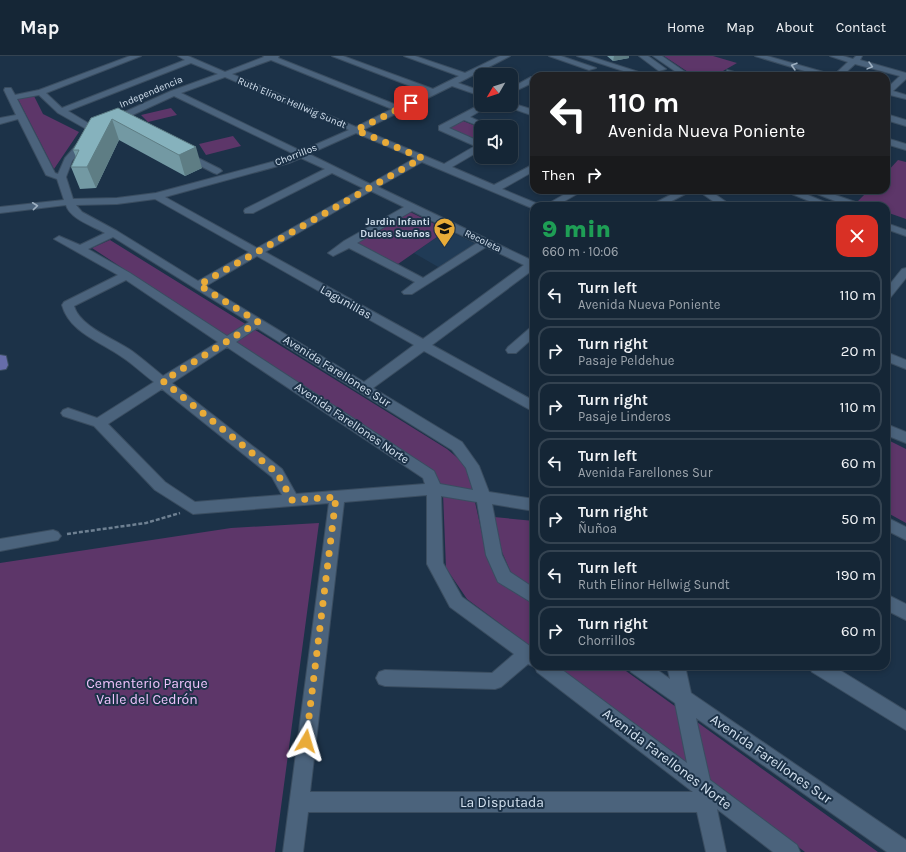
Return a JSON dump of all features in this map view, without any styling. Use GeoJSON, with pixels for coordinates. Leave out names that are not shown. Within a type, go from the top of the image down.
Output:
{"type":"FeatureCollection","features":[{"type":"Feature","properties":{"kind":"street"},"geometry":{"type":"LineString","coordinates":[[12,98],[41,92],[137,56]]}},
{"type":"Feature","properties":{"kind":"street","name":"Ruth Elinor Hellwig Sundt"},"geometry":{"type":"LineString","coordinates":[[182,56],[530,204]]}},
{"type":"Feature","properties":{"kind":"street"},"geometry":{"type":"LineString","coordinates":[[336,56],[434,92]]}},
{"type":"Feature","properties":{"kind":"street"},"geometry":{"type":"LineString","coordinates":[[408,56],[466,76]]}},
{"type":"Feature","properties":{"kind":"street"},"geometry":{"type":"LineString","coordinates":[[482,56],[496,61]]}},
{"type":"Feature","properties":{"kind":"street","name":"Chorrillos"},"geometry":{"type":"LineString","coordinates":[[0,210],[70,202],[117,201],[157,196],[286,161],[400,109],[506,56]]}},
{"type":"Feature","properties":{"kind":"street"},"geometry":{"type":"LineString","coordinates":[[553,56],[603,72]]}},
{"type":"Feature","properties":{"kind":"street"},"geometry":{"type":"LineString","coordinates":[[581,56],[634,72]]}},
{"type":"Feature","properties":{"kind":"street"},"geometry":{"type":"LineString","coordinates":[[643,56],[657,59],[680,72]]}},
{"type":"Feature","properties":{"kind":"street"},"geometry":{"type":"LineString","coordinates":[[759,56],[816,72]]}},
{"type":"Feature","properties":{"kind":"street"},"geometry":{"type":"LineString","coordinates":[[834,56],[906,75]]}},
{"type":"Feature","properties":{"kind":"street"},"geometry":{"type":"LineString","coordinates":[[842,72],[861,56]]}},
{"type":"Feature","properties":{"kind":"street"},"geometry":{"type":"LineString","coordinates":[[271,57],[400,109]]}},
{"type":"Feature","properties":{"kind":"street","name":"Independencia"},"geometry":{"type":"LineString","coordinates":[[61,177],[73,152],[95,131],[116,119],[174,93],[271,57]]}},
{"type":"Feature","properties":{"kind":"street"},"geometry":{"type":"LineString","coordinates":[[657,59],[668,72]]}},
{"type":"Feature","properties":{"kind":"street"},"geometry":{"type":"LineString","coordinates":[[61,111],[191,60]]}},
{"type":"Feature","properties":{"kind":"street"},"geometry":{"type":"LineString","coordinates":[[890,89],[906,75]]}},
{"type":"Feature","properties":{"kind":"street"},"geometry":{"type":"LineString","coordinates":[[452,83],[474,91]]}},
{"type":"Feature","properties":{"kind":"street"},"geometry":{"type":"LineString","coordinates":[[518,89],[530,83]]}},
{"type":"Feature","properties":{"kind":"street"},"geometry":{"type":"LineString","coordinates":[[8,89],[51,175],[61,177],[70,202]]}},
{"type":"Feature","properties":{"kind":"street"},"geometry":{"type":"LineString","coordinates":[[41,92],[61,111],[95,131]]}},
{"type":"Feature","properties":{"kind":"street","name":"Recoleta"},"geometry":{"type":"LineString","coordinates":[[174,93],[530,263]]}},
{"type":"Feature","properties":{"kind":"street"},"geometry":{"type":"LineString","coordinates":[[890,93],[906,97]]}},
{"type":"Feature","properties":{"kind":"street"},"geometry":{"type":"LineString","coordinates":[[518,107],[530,112]]}},
{"type":"Feature","properties":{"kind":"street"},"geometry":{"type":"LineString","coordinates":[[474,112],[442,128],[474,143]]}},
{"type":"Feature","properties":{"kind":"street"},"geometry":{"type":"LineString","coordinates":[[0,121],[22,116]]}},
{"type":"Feature","properties":{"kind":"street"},"geometry":{"type":"LineString","coordinates":[[464,117],[474,121]]}},
{"type":"Feature","properties":{"kind":"street"},"geometry":{"type":"LineString","coordinates":[[890,118],[906,123]]}},
{"type":"Feature","properties":{"kind":"street"},"geometry":{"type":"LineString","coordinates":[[116,119],[129,126]]}},
{"type":"Feature","properties":{"kind":"street"},"geometry":{"type":"LineString","coordinates":[[890,142],[906,147]]}},
{"type":"Feature","properties":{"kind":"street"},"geometry":{"type":"LineString","coordinates":[[176,150],[217,171]]}},
{"type":"Feature","properties":{"kind":"street"},"geometry":{"type":"LineString","coordinates":[[444,168],[474,150]]}},
{"type":"Feature","properties":{"kind":"street"},"geometry":{"type":"LineString","coordinates":[[199,285],[422,158]]}},
{"type":"Feature","properties":{"kind":"street"},"geometry":{"type":"LineString","coordinates":[[249,211],[332,169]]}},
{"type":"Feature","properties":{"kind":"street"},"geometry":{"type":"LineString","coordinates":[[494,189],[530,169]]}},
{"type":"Feature","properties":{"kind":"street"},"geometry":{"type":"LineString","coordinates":[[556,202],[572,194]]}},
{"type":"Feature","properties":{"kind":"street"},"geometry":{"type":"LineString","coordinates":[[662,202],[680,194]]}},
{"type":"Feature","properties":{"kind":"street"},"geometry":{"type":"LineString","coordinates":[[708,194],[721,202]]}},
{"type":"Feature","properties":{"kind":"street"},"geometry":{"type":"LineString","coordinates":[[798,194],[819,202]]}},
{"type":"Feature","properties":{"kind":"street"},"geometry":{"type":"LineString","coordinates":[[823,194],[846,202]]}},
{"type":"Feature","properties":{"kind":"street","name":"Chorrillos"},"geometry":{"type":"LineString","coordinates":[[0,201],[48,196],[70,202]]}},
{"type":"Feature","properties":{"kind":"street","name":"Lagunillas"},"geometry":{"type":"LineString","coordinates":[[157,196],[530,405]]}},
{"type":"Feature","properties":{"kind":"street","name":"Avenida Farellones Sur"},"geometry":{"type":"LineString","coordinates":[[70,202],[72,208],[78,214],[113,233],[199,285],[457,446],[472,466],[483,496],[494,555],[504,577],[530,594]]}},
{"type":"Feature","properties":{"kind":"street"},"geometry":{"type":"LineString","coordinates":[[333,253],[412,207]]}},
{"type":"Feature","properties":{"kind":"street"},"geometry":{"type":"LineString","coordinates":[[890,217],[906,223]]}},
{"type":"Feature","properties":{"kind":"street"},"geometry":{"type":"LineString","coordinates":[[890,227],[906,233]]}},
{"type":"Feature","properties":{"kind":"street"},"geometry":{"type":"LineString","coordinates":[[80,249],[113,233]]}},
{"type":"Feature","properties":{"kind":"street","name":"Avenida Farellones Norte"},"geometry":{"type":"LineString","coordinates":[[59,238],[100,259],[126,275],[429,475],[434,489],[435,564],[456,602],[530,656]]}},
{"type":"Feature","properties":{"kind":"street"},"geometry":{"type":"LineString","coordinates":[[408,292],[486,242]]}},
{"type":"Feature","properties":{"kind":"street"},"geometry":{"type":"LineString","coordinates":[[348,243],[423,282]]}},
{"type":"Feature","properties":{"kind":"street"},"geometry":{"type":"LineString","coordinates":[[364,388],[530,266]]}},
{"type":"Feature","properties":{"kind":"street"},"geometry":{"type":"LineString","coordinates":[[126,275],[68,305],[70,314],[81,326],[127,354],[163,381],[277,473],[292,500]]}},
{"type":"Feature","properties":{"kind":"street"},"geometry":{"type":"LineString","coordinates":[[890,292],[904,276]]}},
{"type":"Feature","properties":{"kind":"street"},"geometry":{"type":"LineString","coordinates":[[98,423],[258,322]]}},
{"type":"Feature","properties":{"kind":"street"},"geometry":{"type":"LineString","coordinates":[[512,350],[530,334]]}},
{"type":"Feature","properties":{"kind":"street"},"geometry":{"type":"LineString","coordinates":[[890,358],[906,364]]}},
{"type":"Feature","properties":{"kind":"street"},"geometry":{"type":"LineString","coordinates":[[68,413],[98,423],[160,486],[193,508],[434,489],[530,503]]}},
{"type":"Feature","properties":{"kind":"street"},"geometry":{"type":"LineString","coordinates":[[890,431],[906,438]]}},
{"type":"Feature","properties":{"kind":"street"},"geometry":{"type":"LineString","coordinates":[[293,852],[336,497]]}},
{"type":"Feature","properties":{"kind":"street"},"geometry":{"type":"LineString","coordinates":[[890,525],[906,534]]}},
{"type":"Feature","properties":{"kind":"street"},"geometry":{"type":"LineString","coordinates":[[0,545],[53,536]]}},
{"type":"Feature","properties":{"kind":"street"},"geometry":{"type":"LineString","coordinates":[[890,603],[906,612]]}},
{"type":"Feature","properties":{"kind":"street"},"geometry":{"type":"LineString","coordinates":[[385,678],[495,681],[530,656]]}},
{"type":"Feature","properties":{"kind":"street","name":"Avenida Farellones Norte"},"geometry":{"type":"LineString","coordinates":[[548,670],[704,794],[790,852]]}},
{"type":"Feature","properties":{"kind":"street","name":"Avenida Farellones Sur"},"geometry":{"type":"LineString","coordinates":[[643,670],[905,852]]}},
{"type":"Feature","properties":{"kind":"street"},"geometry":{"type":"LineString","coordinates":[[677,670],[716,852]]}},
{"type":"Feature","properties":{"kind":"street"},"geometry":{"type":"LineString","coordinates":[[824,670],[906,721]]}},
{"type":"Feature","properties":{"kind":"street","name":"La Disputada"},"geometry":{"type":"LineString","coordinates":[[299,802],[704,794]]}},
{"type":"Feature","properties":{"kind":"path"},"geometry":{"type":"LineString","coordinates":[[53,536],[146,523],[193,508]]}},
{"type":"Feature","properties":{"kind":"shaded area","name":"Jardin Infanti Dulces Sueños"},"geometry":{"type":"Polygon","coordinates":[[[447,230],[476,244],[440,268],[414,253],[447,230]]]}},
{"type":"Feature","properties":{"kind":"green space"},"geometry":{"type":"Polygon","coordinates":[[[664,56],[713,56],[737,63],[723,71],[725,72],[688,72],[664,56]]]}},
{"type":"Feature","properties":{"kind":"green space"},"geometry":{"type":"Polygon","coordinates":[[[34,96],[43,114],[79,132],[54,169],[18,99],[34,96]]]}},
{"type":"Feature","properties":{"kind":"green space"},"geometry":{"type":"Polygon","coordinates":[[[171,108],[177,115],[148,122],[141,115],[171,108]]]}},
{"type":"Feature","properties":{"kind":"green space"},"geometry":{"type":"Polygon","coordinates":[[[463,121],[474,125],[474,139],[448,128],[463,121]]]}},
{"type":"Feature","properties":{"kind":"green space"},"geometry":{"type":"Polygon","coordinates":[[[233,136],[241,146],[206,155],[199,144],[233,136]]]}},
{"type":"Feature","properties":{"kind":"green space"},"geometry":{"type":"Polygon","coordinates":[[[898,160],[906,162],[906,219],[890,213],[890,202],[857,202],[865,194],[890,194],[890,169],[898,160]]]}},
{"type":"Feature","properties":{"kind":"green space"},"geometry":{"type":"Polygon","coordinates":[[[408,211],[447,230],[398,264],[355,243],[408,211]]]}},
{"type":"Feature","properties":{"kind":"green space"},"geometry":{"type":"Polygon","coordinates":[[[110,240],[447,449],[467,466],[487,556],[501,581],[530,602],[530,646],[467,599],[446,568],[443,493],[433,473],[92,248],[110,240]]]}},
{"type":"Feature","properties":{"kind":"green space"},"geometry":{"type":"Polygon","coordinates":[[[890,441],[906,449],[906,523],[890,514],[890,441]]]}},
{"type":"Feature","properties":{"kind":"green space"},"geometry":{"type":"Polygon","coordinates":[[[494,517],[530,521],[530,586],[512,575],[502,552],[494,517]]]}},
{"type":"Feature","properties":{"kind":"green space","name":"Cementerio Parque Valle del Cedrón"},"geometry":{"type":"Polygon","coordinates":[[[319,523],[275,852],[0,852],[0,563],[231,528],[319,523]]]}},
{"type":"Feature","properties":{"kind":"green space"},"geometry":{"type":"Polygon","coordinates":[[[561,670],[625,670],[878,852],[805,852],[561,670]]]}},
{"type":"Feature","properties":{"kind":"building"},"geometry":{"type":"Polygon","coordinates":[[[118,108],[196,147],[179,155],[112,119],[87,167],[71,167],[79,150],[73,150],[91,118],[118,108]]]}},
{"type":"Feature","properties":{"kind":"place","name":"Jardin Infanti Dulces Sueños"},"geometry":{"type":"Point","coordinates":[445,248]}},
{"type":"Feature","properties":{"kind":"route"},"geometry":{"type":"LineString","coordinates":[[306,741],[336,497],[292,500],[277,473],[163,381],[258,322],[199,285],[422,158],[356,130],[411,103]]}}]}
